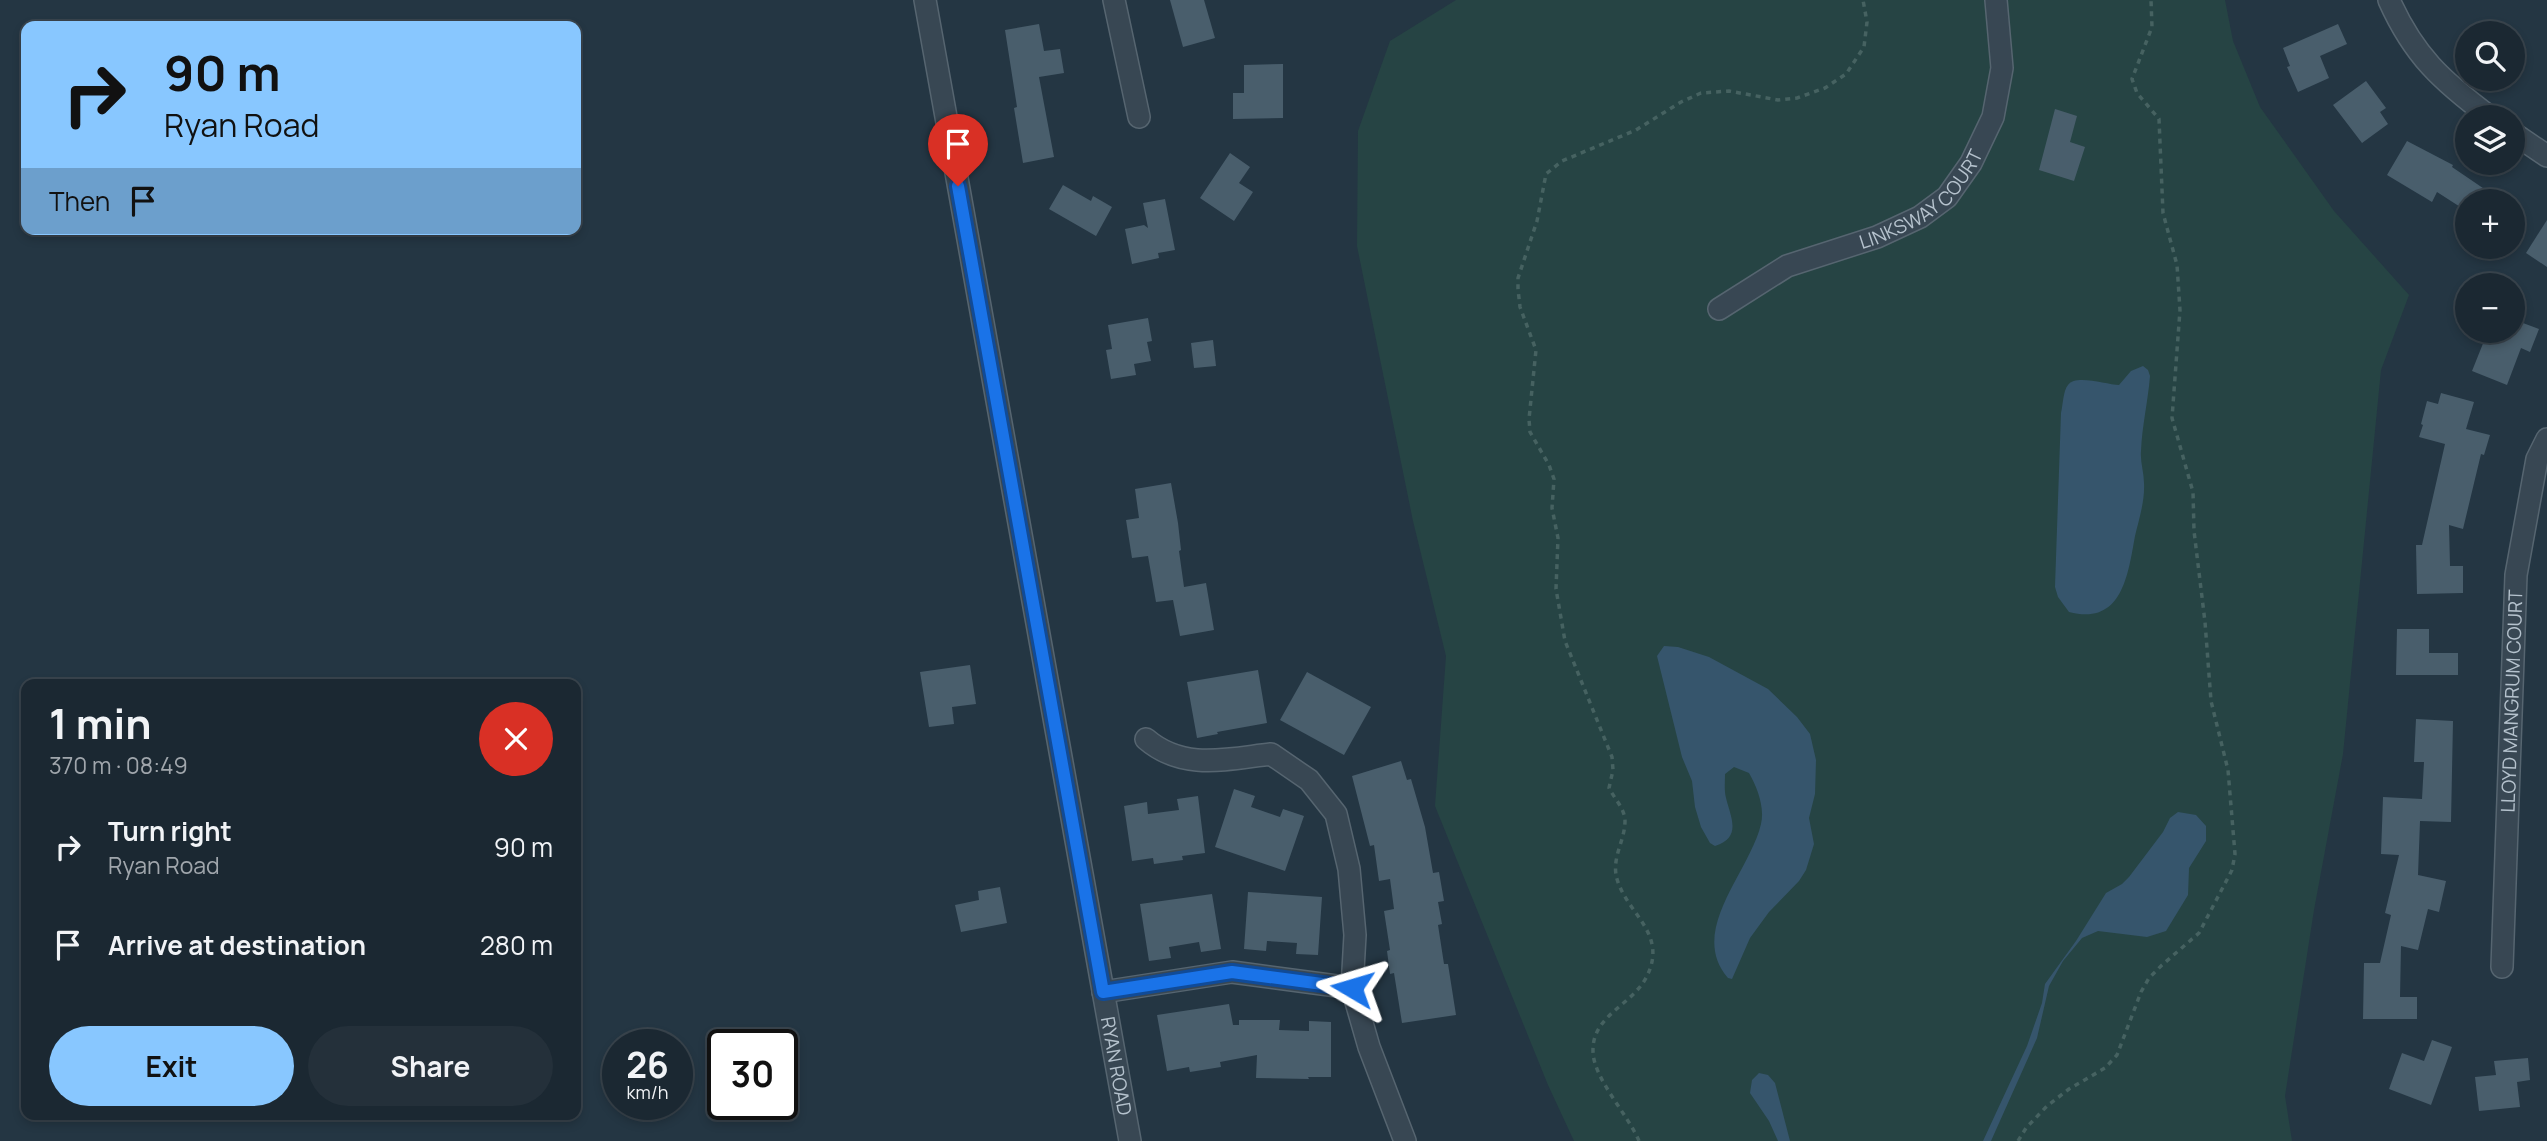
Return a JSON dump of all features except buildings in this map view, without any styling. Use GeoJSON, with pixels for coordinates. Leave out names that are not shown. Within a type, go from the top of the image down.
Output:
{"type":"FeatureCollection","features":[{"type":"Feature","properties":{"kind":"street","name":"RYAN ROAD"},"geometry":{"type":"LineString","coordinates":[[925,0],[1130,1141]]}},
{"type":"Feature","properties":{"kind":"street"},"geometry":{"type":"LineString","coordinates":[[1114,0],[1139,117]]}},
{"type":"Feature","properties":{"kind":"street","name":"LINKSWAY COURT"},"geometry":{"type":"LineString","coordinates":[[1719,309],[1787,266],[1877,237],[1920,217],[1947,197],[1971,163],[1993,117],[2002,68],[1996,0]]}},
{"type":"Feature","properties":{"kind":"street"},"geometry":{"type":"LineString","coordinates":[[2389,0],[2415,49],[2451,88],[2474,105]]}},
{"type":"Feature","properties":{"kind":"street"},"geometry":{"type":"LineString","coordinates":[[2525,141],[2547,156]]}},
{"type":"Feature","properties":{"kind":"street","name":"LLOYD MANGRUM COURT"},"geometry":{"type":"LineString","coordinates":[[2502,967],[2516,575],[2537,458],[2547,439]]}},
{"type":"Feature","properties":{"kind":"street"},"geometry":{"type":"LineString","coordinates":[[1146,740],[1162,753],[1203,762],[1271,754],[1309,780],[1336,814],[1349,869],[1355,934],[1352,988],[1369,1047],[1405,1141]]}},
{"type":"Feature","properties":{"kind":"street"},"geometry":{"type":"LineString","coordinates":[[1103,992],[1232,972],[1352,988]]}},
{"type":"Feature","properties":{"kind":"path"},"geometry":{"type":"LineString","coordinates":[[1639,1141],[1625,1114],[1596,1071],[1592,1048],[1599,1028],[1634,994],[1646,978],[1652,963],[1653,946],[1647,928],[1618,882],[1615,870],[1625,822],[1621,807],[1609,788],[1613,769],[1612,757],[1560,623],[1556,589],[1558,538],[1552,508],[1554,480],[1549,465],[1530,432],[1529,419],[1537,357],[1520,307],[1518,278],[1537,221],[1544,179],[1549,170],[1578,153],[1636,130],[1701,93],[1729,91],[1778,100],[1797,98],[1825,88],[1846,74],[1864,47],[1867,22],[1863,0]]}},
{"type":"Feature","properties":{"kind":"path"},"geometry":{"type":"LineString","coordinates":[[2018,1141],[2026,1128],[2047,1106],[2069,1089],[2105,1068],[2117,1055],[2149,978],[2199,933],[2232,870],[2235,854],[2228,771],[2211,701],[2195,541],[2193,492],[2176,439],[2171,412],[2180,310],[2178,265],[2163,213],[2160,119],[2137,93],[2132,79],[2152,27],[2151,0]]}},
{"type":"Feature","properties":{"kind":"green space"},"geometry":{"type":"Polygon","coordinates":[[[1456,0],[2225,0],[2233,41],[2260,107],[2334,211],[2409,295],[2381,370],[2343,754],[2314,910],[2285,1096],[2292,1141],[1574,1141],[1548,1085],[1435,806],[1446,656],[1413,521],[1357,246],[1358,131],[1390,41],[1456,0]]]}},
{"type":"Feature","properties":{"kind":"water"},"geometry":{"type":"Polygon","coordinates":[[[2143,366],[2150,376],[2141,451],[2144,496],[2125,581],[2119,594],[2101,612],[2069,612],[2058,597],[2055,587],[2061,413],[2065,391],[2068,385],[2078,380],[2119,385],[2131,371],[2143,366]]]}},
{"type":"Feature","properties":{"kind":"water"},"geometry":{"type":"Polygon","coordinates":[[[1664,646],[1678,647],[1709,657],[1768,689],[1810,734],[1816,760],[1815,794],[1809,818],[1814,844],[1806,870],[1750,938],[1732,979],[1728,978],[1717,960],[1714,941],[1725,901],[1755,842],[1762,818],[1761,804],[1749,773],[1734,767],[1725,774],[1725,792],[1732,832],[1729,838],[1715,846],[1710,843],[1701,827],[1695,807],[1692,781],[1682,757],[1657,656],[1664,646]]]}},
{"type":"Feature","properties":{"kind":"water"},"geometry":{"type":"Polygon","coordinates":[[[2178,812],[2196,815],[2206,826],[2206,841],[2189,868],[2188,895],[2166,931],[2147,937],[2098,931],[2082,938],[2063,961],[2049,986],[2037,1038],[1991,1141],[1983,1141],[2027,1046],[2042,1003],[2045,984],[2106,893],[2129,877],[2163,832],[2170,818],[2178,812]]]}},
{"type":"Feature","properties":{"kind":"water"},"geometry":{"type":"Polygon","coordinates":[[[1759,1073],[1768,1075],[1775,1083],[1790,1141],[1778,1141],[1769,1121],[1750,1093],[1752,1080],[1759,1073]]]}},
{"type":"Feature","properties":{"kind":"route"},"geometry":{"type":"LineString","coordinates":[[958,186],[1103,992],[1232,972],[1352,988]]}}]}
